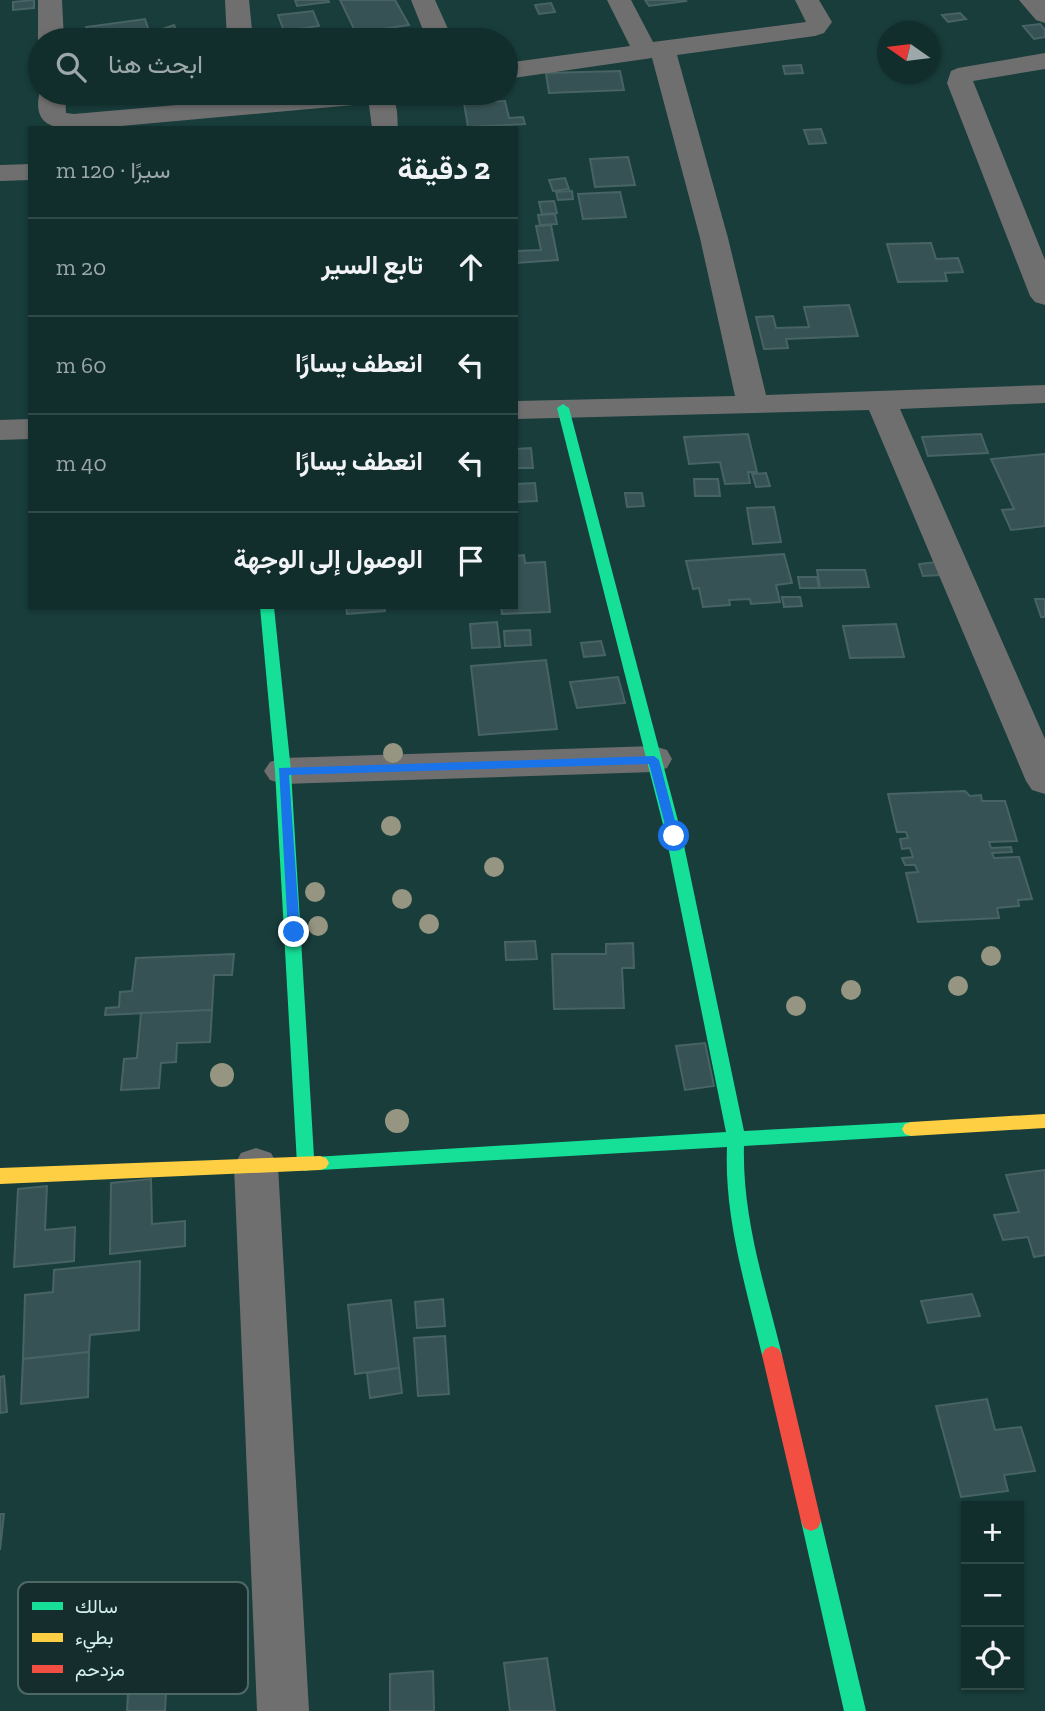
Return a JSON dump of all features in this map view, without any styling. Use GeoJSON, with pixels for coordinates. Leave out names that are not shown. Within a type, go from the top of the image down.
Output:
{"type":"FeatureCollection","features":[{"type":"Feature","properties":{"kind":"street"},"geometry":{"type":"LineString","coordinates":[[50,0],[51,28]]}},
{"type":"Feature","properties":{"kind":"street"},"geometry":{"type":"LineString","coordinates":[[237,0],[239,28]]}},
{"type":"Feature","properties":{"kind":"street"},"geometry":{"type":"LineString","coordinates":[[423,0],[435,28]]}},
{"type":"Feature","properties":{"kind":"street"},"geometry":{"type":"LineString","coordinates":[[619,0],[654,50],[714,238],[753,405]]}},
{"type":"Feature","properties":{"kind":"street"},"geometry":{"type":"LineString","coordinates":[[518,69],[816,29],[819,22],[817,15],[807,0]]}},
{"type":"Feature","properties":{"kind":"street"},"geometry":{"type":"LineString","coordinates":[[1031,0],[1045,15]]}},
{"type":"Feature","properties":{"kind":"street"},"geometry":{"type":"LineString","coordinates":[[1045,61],[967,74],[960,78],[1045,296]]}},
{"type":"Feature","properties":{"kind":"street"},"geometry":{"type":"LineString","coordinates":[[52,105],[53,117],[87,124],[206,105]]}},
{"type":"Feature","properties":{"kind":"street"},"geometry":{"type":"LineString","coordinates":[[383,105],[386,126]]}},
{"type":"Feature","properties":{"kind":"street"},"geometry":{"type":"LineString","coordinates":[[0,173],[28,172]]}},
{"type":"Feature","properties":{"kind":"street"},"geometry":{"type":"LineString","coordinates":[[518,410],[753,405],[1045,394]]}},
{"type":"Feature","properties":{"kind":"street"},"geometry":{"type":"LineString","coordinates":[[880,399],[1045,781]]}},
{"type":"Feature","properties":{"kind":"street"},"geometry":{"type":"LineString","coordinates":[[563,408],[674,836],[736,1137],[733,1167],[740,1215],[855,1711]]}},
{"type":"Feature","properties":{"kind":"street"},"geometry":{"type":"LineString","coordinates":[[0,430],[28,429]]}},
{"type":"Feature","properties":{"kind":"street"},"geometry":{"type":"LineString","coordinates":[[267,609],[283,771],[306,1164]]}},
{"type":"Feature","properties":{"kind":"street"},"geometry":{"type":"LineString","coordinates":[[283,771],[654,760]]}},
{"type":"Feature","properties":{"kind":"street"},"geometry":{"type":"LineString","coordinates":[[0,1176],[306,1164],[1045,1121]]}},
{"type":"Feature","properties":{"kind":"street"},"geometry":{"type":"LineString","coordinates":[[256,1166],[284,1711]]}},
{"type":"Feature","properties":{"kind":"building"},"geometry":{"type":"Polygon","coordinates":[[[34,0],[34,8],[13,10],[13,2],[34,0]]]}},
{"type":"Feature","properties":{"kind":"building"},"geometry":{"type":"Polygon","coordinates":[[[295,0],[328,0],[329,2],[297,6],[295,0]]]}},
{"type":"Feature","properties":{"kind":"building"},"geometry":{"type":"Polygon","coordinates":[[[340,0],[395,0],[409,25],[389,28],[354,28],[340,0]]]}},
{"type":"Feature","properties":{"kind":"building"},"geometry":{"type":"Polygon","coordinates":[[[645,0],[685,0],[686,1],[649,6],[645,0]]]}},
{"type":"Feature","properties":{"kind":"building"},"geometry":{"type":"Polygon","coordinates":[[[551,3],[555,12],[539,14],[535,5],[551,3]]]}},
{"type":"Feature","properties":{"kind":"building"},"geometry":{"type":"Polygon","coordinates":[[[313,11],[319,26],[283,28],[278,15],[313,11]]]}},
{"type":"Feature","properties":{"kind":"building"},"geometry":{"type":"Polygon","coordinates":[[[960,13],[966,19],[948,22],[942,15],[960,13]]]}},
{"type":"Feature","properties":{"kind":"building"},"geometry":{"type":"Polygon","coordinates":[[[145,19],[148,28],[86,28],[145,19]]]}},
{"type":"Feature","properties":{"kind":"building"},"geometry":{"type":"Polygon","coordinates":[[[1040,24],[1045,30],[1045,37],[1034,39],[1023,26],[1040,24]]]}},
{"type":"Feature","properties":{"kind":"building"},"geometry":{"type":"Polygon","coordinates":[[[801,65],[803,73],[785,74],[783,66],[801,65]]]}},
{"type":"Feature","properties":{"kind":"building"},"geometry":{"type":"Polygon","coordinates":[[[620,71],[624,90],[549,93],[546,73],[620,71]]]}},
{"type":"Feature","properties":{"kind":"building"},"geometry":{"type":"Polygon","coordinates":[[[464,105],[506,105],[509,118],[523,117],[525,124],[487,126],[468,126],[464,105]]]}},
{"type":"Feature","properties":{"kind":"building"},"geometry":{"type":"Polygon","coordinates":[[[821,129],[826,143],[809,144],[804,130],[821,129]]]}},
{"type":"Feature","properties":{"kind":"building"},"geometry":{"type":"Polygon","coordinates":[[[628,157],[635,185],[595,187],[590,159],[628,157]]]}},
{"type":"Feature","properties":{"kind":"building"},"geometry":{"type":"Polygon","coordinates":[[[565,178],[569,189],[553,191],[549,180],[565,178]]]}},
{"type":"Feature","properties":{"kind":"building"},"geometry":{"type":"Polygon","coordinates":[[[572,191],[573,199],[558,200],[556,192],[572,191]]]}},
{"type":"Feature","properties":{"kind":"building"},"geometry":{"type":"Polygon","coordinates":[[[620,192],[626,217],[583,219],[578,194],[620,192]]]}},
{"type":"Feature","properties":{"kind":"building"},"geometry":{"type":"Polygon","coordinates":[[[554,201],[557,213],[542,214],[539,202],[554,201]]]}},
{"type":"Feature","properties":{"kind":"building"},"geometry":{"type":"Polygon","coordinates":[[[555,214],[557,224],[540,225],[538,215],[555,214]]]}},
{"type":"Feature","properties":{"kind":"building"},"geometry":{"type":"Polygon","coordinates":[[[551,225],[558,260],[518,263],[518,251],[541,250],[536,226],[551,225]]]}},
{"type":"Feature","properties":{"kind":"building"},"geometry":{"type":"Polygon","coordinates":[[[931,243],[936,259],[958,258],[963,272],[945,273],[947,281],[898,282],[887,244],[931,243]]]}},
{"type":"Feature","properties":{"kind":"building"},"geometry":{"type":"Polygon","coordinates":[[[849,305],[858,336],[786,339],[788,348],[764,349],[756,317],[773,316],[776,328],[809,327],[804,307],[849,305]]]}},
{"type":"Feature","properties":{"kind":"building"},"geometry":{"type":"Polygon","coordinates":[[[748,434],[757,472],[748,472],[750,483],[725,484],[720,462],[689,464],[684,437],[748,434]]]}},
{"type":"Feature","properties":{"kind":"building"},"geometry":{"type":"Polygon","coordinates":[[[981,434],[988,453],[928,456],[922,437],[981,434]]]}},
{"type":"Feature","properties":{"kind":"building"},"geometry":{"type":"Polygon","coordinates":[[[531,448],[533,468],[518,468],[518,449],[531,448]]]}},
{"type":"Feature","properties":{"kind":"building"},"geometry":{"type":"Polygon","coordinates":[[[1045,454],[1045,526],[1011,530],[1002,510],[1014,509],[991,459],[1045,454]]]}},
{"type":"Feature","properties":{"kind":"building"},"geometry":{"type":"Polygon","coordinates":[[[766,473],[770,486],[756,487],[752,474],[766,473]]]}},
{"type":"Feature","properties":{"kind":"building"},"geometry":{"type":"Polygon","coordinates":[[[694,479],[718,479],[720,496],[695,496],[694,479]]]}},
{"type":"Feature","properties":{"kind":"building"},"geometry":{"type":"Polygon","coordinates":[[[535,483],[537,501],[518,502],[518,484],[535,483]]]}},
{"type":"Feature","properties":{"kind":"building"},"geometry":{"type":"Polygon","coordinates":[[[625,493],[642,493],[644,506],[627,507],[625,493]]]}},
{"type":"Feature","properties":{"kind":"building"},"geometry":{"type":"Polygon","coordinates":[[[774,507],[781,542],[753,544],[747,508],[774,507]]]}},
{"type":"Feature","properties":{"kind":"building"},"geometry":{"type":"Polygon","coordinates":[[[784,554],[792,583],[776,585],[780,602],[751,604],[750,599],[729,600],[730,605],[703,607],[699,588],[693,589],[686,561],[784,554]]]}},
{"type":"Feature","properties":{"kind":"building"},"geometry":{"type":"Polygon","coordinates":[[[524,555],[525,563],[545,562],[550,612],[502,614],[501,609],[518,609],[518,556],[524,555]]]}},
{"type":"Feature","properties":{"kind":"building"},"geometry":{"type":"Polygon","coordinates":[[[936,562],[941,575],[923,576],[919,564],[936,562]]]}},
{"type":"Feature","properties":{"kind":"building"},"geometry":{"type":"Polygon","coordinates":[[[817,570],[865,570],[869,587],[820,588],[817,570]]]}},
{"type":"Feature","properties":{"kind":"building"},"geometry":{"type":"Polygon","coordinates":[[[798,577],[817,577],[819,588],[800,588],[798,577]]]}},
{"type":"Feature","properties":{"kind":"building"},"geometry":{"type":"Polygon","coordinates":[[[782,597],[800,597],[802,606],[784,607],[782,597]]]}},
{"type":"Feature","properties":{"kind":"building"},"geometry":{"type":"Polygon","coordinates":[[[1035,599],[1045,599],[1045,617],[1041,617],[1035,599]]]}},
{"type":"Feature","properties":{"kind":"building"},"geometry":{"type":"Polygon","coordinates":[[[346,609],[385,611],[347,614],[346,609]]]}},
{"type":"Feature","properties":{"kind":"building"},"geometry":{"type":"Polygon","coordinates":[[[497,622],[500,647],[472,648],[470,624],[497,622]]]}},
{"type":"Feature","properties":{"kind":"building"},"geometry":{"type":"Polygon","coordinates":[[[896,624],[904,657],[850,658],[843,626],[896,624]]]}},
{"type":"Feature","properties":{"kind":"building"},"geometry":{"type":"Polygon","coordinates":[[[530,630],[531,645],[505,646],[504,631],[530,630]]]}},
{"type":"Feature","properties":{"kind":"building"},"geometry":{"type":"Polygon","coordinates":[[[601,641],[605,655],[584,657],[581,643],[601,641]]]}},
{"type":"Feature","properties":{"kind":"building"},"geometry":{"type":"Polygon","coordinates":[[[546,660],[557,729],[479,735],[471,666],[546,660]]]}},
{"type":"Feature","properties":{"kind":"building"},"geometry":{"type":"Polygon","coordinates":[[[618,677],[625,703],[577,708],[570,682],[618,677]]]}},
{"type":"Feature","properties":{"kind":"building"},"geometry":{"type":"Polygon","coordinates":[[[965,791],[970,796],[981,795],[982,801],[1005,801],[1017,841],[989,842],[991,848],[1011,847],[1012,852],[992,853],[994,858],[1019,857],[1032,899],[1018,900],[1019,906],[997,908],[999,918],[918,922],[906,873],[918,872],[915,865],[905,865],[902,858],[913,857],[910,848],[902,849],[900,839],[908,838],[906,832],[897,832],[888,794],[965,791]]]}},
{"type":"Feature","properties":{"kind":"building"},"geometry":{"type":"Polygon","coordinates":[[[535,941],[537,959],[506,960],[505,942],[535,941]]]}},
{"type":"Feature","properties":{"kind":"building"},"geometry":{"type":"Polygon","coordinates":[[[633,943],[634,968],[622,968],[624,1008],[554,1009],[552,954],[606,954],[606,944],[633,943]]]}},
{"type":"Feature","properties":{"kind":"building"},"geometry":{"type":"Polygon","coordinates":[[[234,954],[232,975],[214,975],[212,1010],[105,1015],[106,1008],[119,1007],[120,992],[132,991],[136,958],[234,954]]]}},
{"type":"Feature","properties":{"kind":"building"},"geometry":{"type":"Polygon","coordinates":[[[212,1010],[210,1042],[177,1043],[176,1062],[161,1063],[159,1088],[121,1090],[124,1059],[137,1058],[141,1013],[212,1010]]]}},
{"type":"Feature","properties":{"kind":"building"},"geometry":{"type":"Polygon","coordinates":[[[705,1043],[714,1086],[685,1090],[676,1046],[705,1043]]]}},
{"type":"Feature","properties":{"kind":"building"},"geometry":{"type":"Polygon","coordinates":[[[1045,1170],[1045,1255],[1034,1257],[1028,1237],[1003,1240],[994,1215],[1019,1212],[1006,1175],[1045,1170]]]}},
{"type":"Feature","properties":{"kind":"building"},"geometry":{"type":"Polygon","coordinates":[[[151,1179],[152,1224],[185,1221],[185,1246],[110,1254],[111,1183],[151,1179]]]}},
{"type":"Feature","properties":{"kind":"building"},"geometry":{"type":"Polygon","coordinates":[[[47,1186],[45,1230],[75,1227],[74,1261],[14,1267],[18,1189],[47,1186]]]}},
{"type":"Feature","properties":{"kind":"building"},"geometry":{"type":"Polygon","coordinates":[[[140,1261],[139,1330],[90,1335],[89,1352],[23,1359],[25,1295],[53,1292],[54,1270],[140,1261]]]}},
{"type":"Feature","properties":{"kind":"building"},"geometry":{"type":"Polygon","coordinates":[[[972,1294],[980,1316],[928,1323],[921,1301],[972,1294]]]}},
{"type":"Feature","properties":{"kind":"building"},"geometry":{"type":"Polygon","coordinates":[[[443,1299],[445,1326],[417,1328],[415,1302],[443,1299]]]}},
{"type":"Feature","properties":{"kind":"building"},"geometry":{"type":"Polygon","coordinates":[[[391,1300],[399,1368],[355,1374],[348,1305],[391,1300]]]}},
{"type":"Feature","properties":{"kind":"building"},"geometry":{"type":"Polygon","coordinates":[[[445,1336],[449,1394],[418,1396],[414,1338],[445,1336]]]}},
{"type":"Feature","properties":{"kind":"building"},"geometry":{"type":"Polygon","coordinates":[[[89,1352],[88,1397],[21,1404],[23,1359],[89,1352]]]}},
{"type":"Feature","properties":{"kind":"building"},"geometry":{"type":"Polygon","coordinates":[[[399,1368],[402,1393],[370,1398],[367,1373],[399,1368]]]}},
{"type":"Feature","properties":{"kind":"building"},"geometry":{"type":"Polygon","coordinates":[[[4,1376],[7,1412],[0,1413],[0,1377],[4,1376]]]}},
{"type":"Feature","properties":{"kind":"building"},"geometry":{"type":"Polygon","coordinates":[[[987,1399],[995,1430],[1021,1427],[1035,1471],[1004,1475],[1008,1491],[961,1497],[936,1406],[987,1399]]]}},
{"type":"Feature","properties":{"kind":"building"},"geometry":{"type":"Polygon","coordinates":[[[0,1514],[4,1514],[0,1550],[0,1514]]]}},
{"type":"Feature","properties":{"kind":"building"},"geometry":{"type":"Polygon","coordinates":[[[547,1658],[555,1711],[510,1711],[504,1663],[547,1658]]]}},
{"type":"Feature","properties":{"kind":"building"},"geometry":{"type":"Polygon","coordinates":[[[433,1671],[434,1711],[390,1711],[390,1674],[433,1671]]]}},
{"type":"Feature","properties":{"kind":"building"},"geometry":{"type":"Polygon","coordinates":[[[128,1694],[166,1694],[165,1711],[127,1711],[128,1694]]]}},
{"type":"Feature","properties":{"kind":"traffic: fast"},"geometry":{"type":"LineString","coordinates":[[563,408],[674,836],[736,1137],[736,1192],[745,1247],[772,1355]]}},
{"type":"Feature","properties":{"kind":"traffic: fast"},"geometry":{"type":"LineString","coordinates":[[267,609],[283,771],[306,1164]]}},
{"type":"Feature","properties":{"kind":"traffic: fast"},"geometry":{"type":"LineString","coordinates":[[320,1163],[911,1129]]}},
{"type":"Feature","properties":{"kind":"traffic: fast"},"geometry":{"type":"LineString","coordinates":[[811,1521],[855,1711]]}},
{"type":"Feature","properties":{"kind":"traffic: slow"},"geometry":{"type":"LineString","coordinates":[[911,1129],[1045,1121]]}},
{"type":"Feature","properties":{"kind":"traffic: slow"},"geometry":{"type":"LineString","coordinates":[[0,1176],[320,1163]]}},
{"type":"Feature","properties":{"kind":"traffic: jam"},"geometry":{"type":"LineString","coordinates":[[772,1355],[811,1521]]}},
{"type":"Feature","properties":{"kind":"route"},"geometry":{"type":"LineString","coordinates":[[294,932],[283,771],[654,760],[674,836]]}}]}
